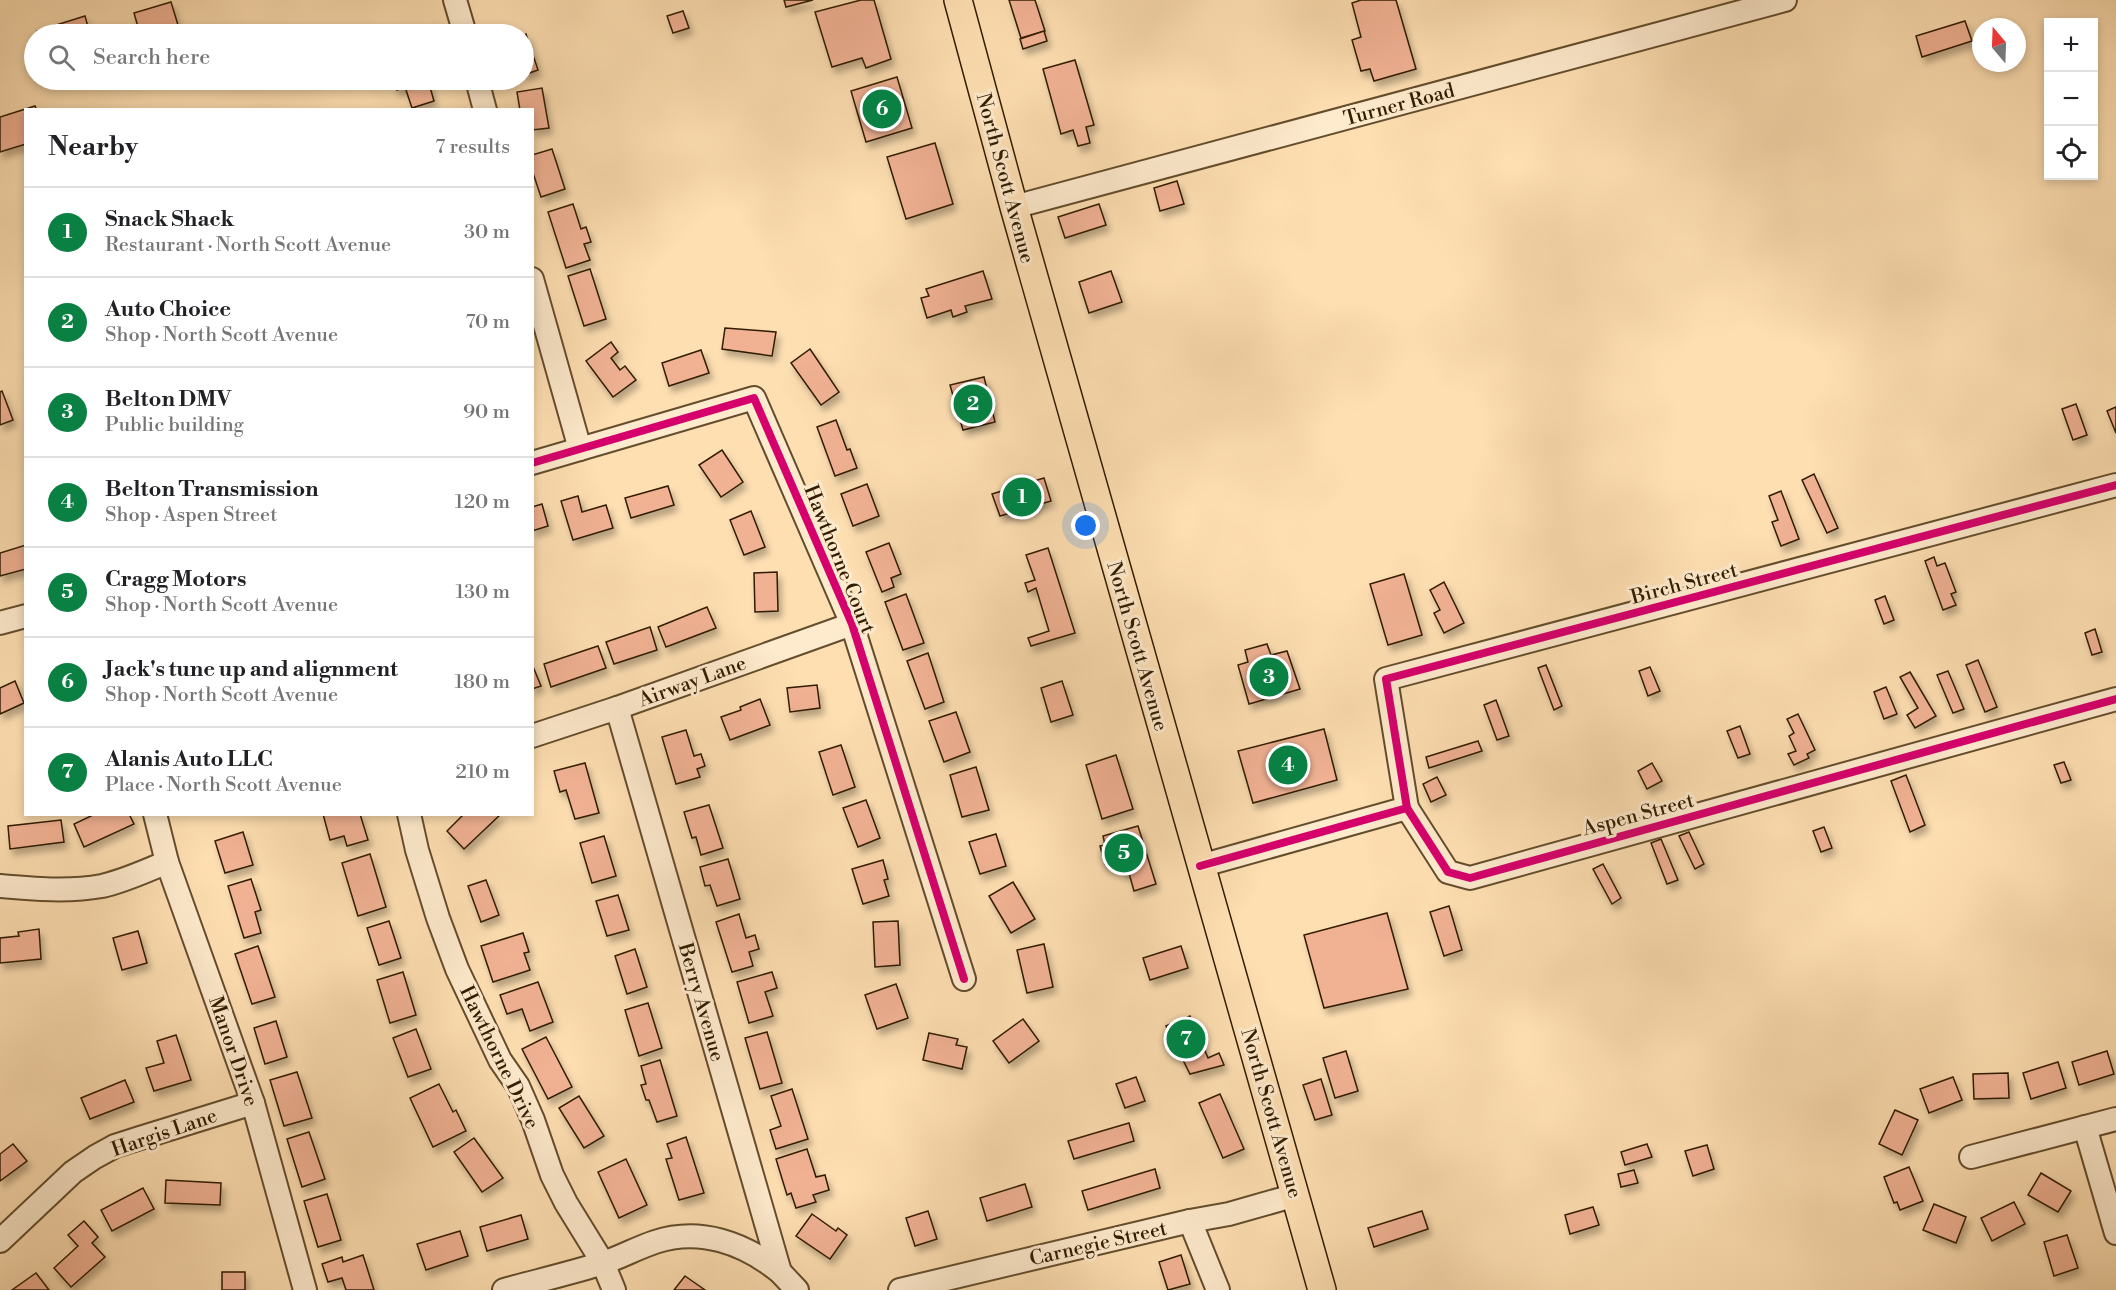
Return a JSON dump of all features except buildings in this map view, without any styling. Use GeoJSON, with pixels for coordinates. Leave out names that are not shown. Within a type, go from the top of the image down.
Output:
{"type":"FeatureCollection","features":[{"type":"Feature","properties":{"kind":"main road","name":"North Scott Avenue"},"geometry":{"type":"LineString","coordinates":[[958,0],[1014,207],[1322,1290]]}},
{"type":"Feature","properties":{"kind":"street"},"geometry":{"type":"LineString","coordinates":[[455,0],[462,24]]}},
{"type":"Feature","properties":{"kind":"street","name":"Turner Road"},"geometry":{"type":"LineString","coordinates":[[1014,207],[1785,0]]}},
{"type":"Feature","properties":{"kind":"street"},"geometry":{"type":"LineString","coordinates":[[480,90],[484,108]]}},
{"type":"Feature","properties":{"kind":"street"},"geometry":{"type":"LineString","coordinates":[[534,286],[580,449],[534,462]]}},
{"type":"Feature","properties":{"kind":"street","name":"Hawthorne Court"},"geometry":{"type":"LineString","coordinates":[[580,449],[754,398],[852,624],[964,978]]}},
{"type":"Feature","properties":{"kind":"street","name":"Birch Street"},"geometry":{"type":"LineString","coordinates":[[1407,808],[1386,679],[2116,485]]}},
{"type":"Feature","properties":{"kind":"street"},"geometry":{"type":"LineString","coordinates":[[0,623],[24,617]]}},
{"type":"Feature","properties":{"kind":"street","name":"Airway Lane"},"geometry":{"type":"LineString","coordinates":[[534,735],[852,624]]}},
{"type":"Feature","properties":{"kind":"street","name":"Aspen Street"},"geometry":{"type":"LineString","coordinates":[[1407,808],[1448,872],[1470,878],[2116,699]]}},
{"type":"Feature","properties":{"kind":"street","name":"Berry Avenue"},"geometry":{"type":"LineString","coordinates":[[617,708],[780,1272],[797,1290]]}},
{"type":"Feature","properties":{"kind":"street"},"geometry":{"type":"LineString","coordinates":[[1200,866],[1407,808]]}},
{"type":"Feature","properties":{"kind":"street","name":"Manor Drive"},"geometry":{"type":"LineString","coordinates":[[156,816],[167,862],[253,1102],[305,1290]]}},
{"type":"Feature","properties":{"kind":"street","name":"Hawthorne Drive"},"geometry":{"type":"LineString","coordinates":[[409,816],[417,850],[438,918],[457,969],[500,1060],[518,1086],[552,1174],[566,1203],[603,1263],[614,1290]]}},
{"type":"Feature","properties":{"kind":"street"},"geometry":{"type":"LineString","coordinates":[[0,886],[77,889],[120,881],[167,862]]}},
{"type":"Feature","properties":{"kind":"street","name":"Hargis Lane"},"geometry":{"type":"LineString","coordinates":[[0,1241],[73,1172],[94,1157],[115,1146],[253,1102]]}},
{"type":"Feature","properties":{"kind":"street"},"geometry":{"type":"LineString","coordinates":[[1971,1157],[2116,1119]]}},
{"type":"Feature","properties":{"kind":"street"},"geometry":{"type":"LineString","coordinates":[[2085,1127],[2116,1233]]}},
{"type":"Feature","properties":{"kind":"street","name":"Carnegie Street"},"geometry":{"type":"LineString","coordinates":[[900,1290],[1228,1214],[1296,1195]]}},
{"type":"Feature","properties":{"kind":"street"},"geometry":{"type":"LineString","coordinates":[[1191,1221],[1218,1290]]}},
{"type":"Feature","properties":{"kind":"street"},"geometry":{"type":"LineString","coordinates":[[504,1290],[603,1263],[657,1242],[678,1237],[721,1240],[744,1247],[763,1258],[780,1272]]}},
{"type":"Feature","properties":{"kind":"cycle path"},"geometry":{"type":"LineString","coordinates":[[534,462],[754,398],[852,624],[964,979]]}},
{"type":"Feature","properties":{"kind":"cycle path"},"geometry":{"type":"LineString","coordinates":[[1407,808],[1386,679],[2116,485]]}},
{"type":"Feature","properties":{"kind":"cycle path"},"geometry":{"type":"LineString","coordinates":[[1200,866],[1407,808],[1448,872],[1470,878],[2116,699]]}},
{"type":"Feature","properties":{"kind":"place","name":"Jack's tune up and alignment"},"geometry":{"type":"Point","coordinates":[882,109]}},
{"type":"Feature","properties":{"kind":"place","name":"Auto Choice"},"geometry":{"type":"Point","coordinates":[973,404]}},
{"type":"Feature","properties":{"kind":"place","name":"Snack Shack"},"geometry":{"type":"Point","coordinates":[1022,497]}},
{"type":"Feature","properties":{"kind":"place","name":"Belton DMV"},"geometry":{"type":"Point","coordinates":[1269,677]}},
{"type":"Feature","properties":{"kind":"place","name":"Belton Transmission"},"geometry":{"type":"Point","coordinates":[1288,765]}},
{"type":"Feature","properties":{"kind":"place","name":"Cragg Motors"},"geometry":{"type":"Point","coordinates":[1124,853]}},
{"type":"Feature","properties":{"kind":"place","name":"Alanis Auto LLC"},"geometry":{"type":"Point","coordinates":[1186,1039]}}]}
